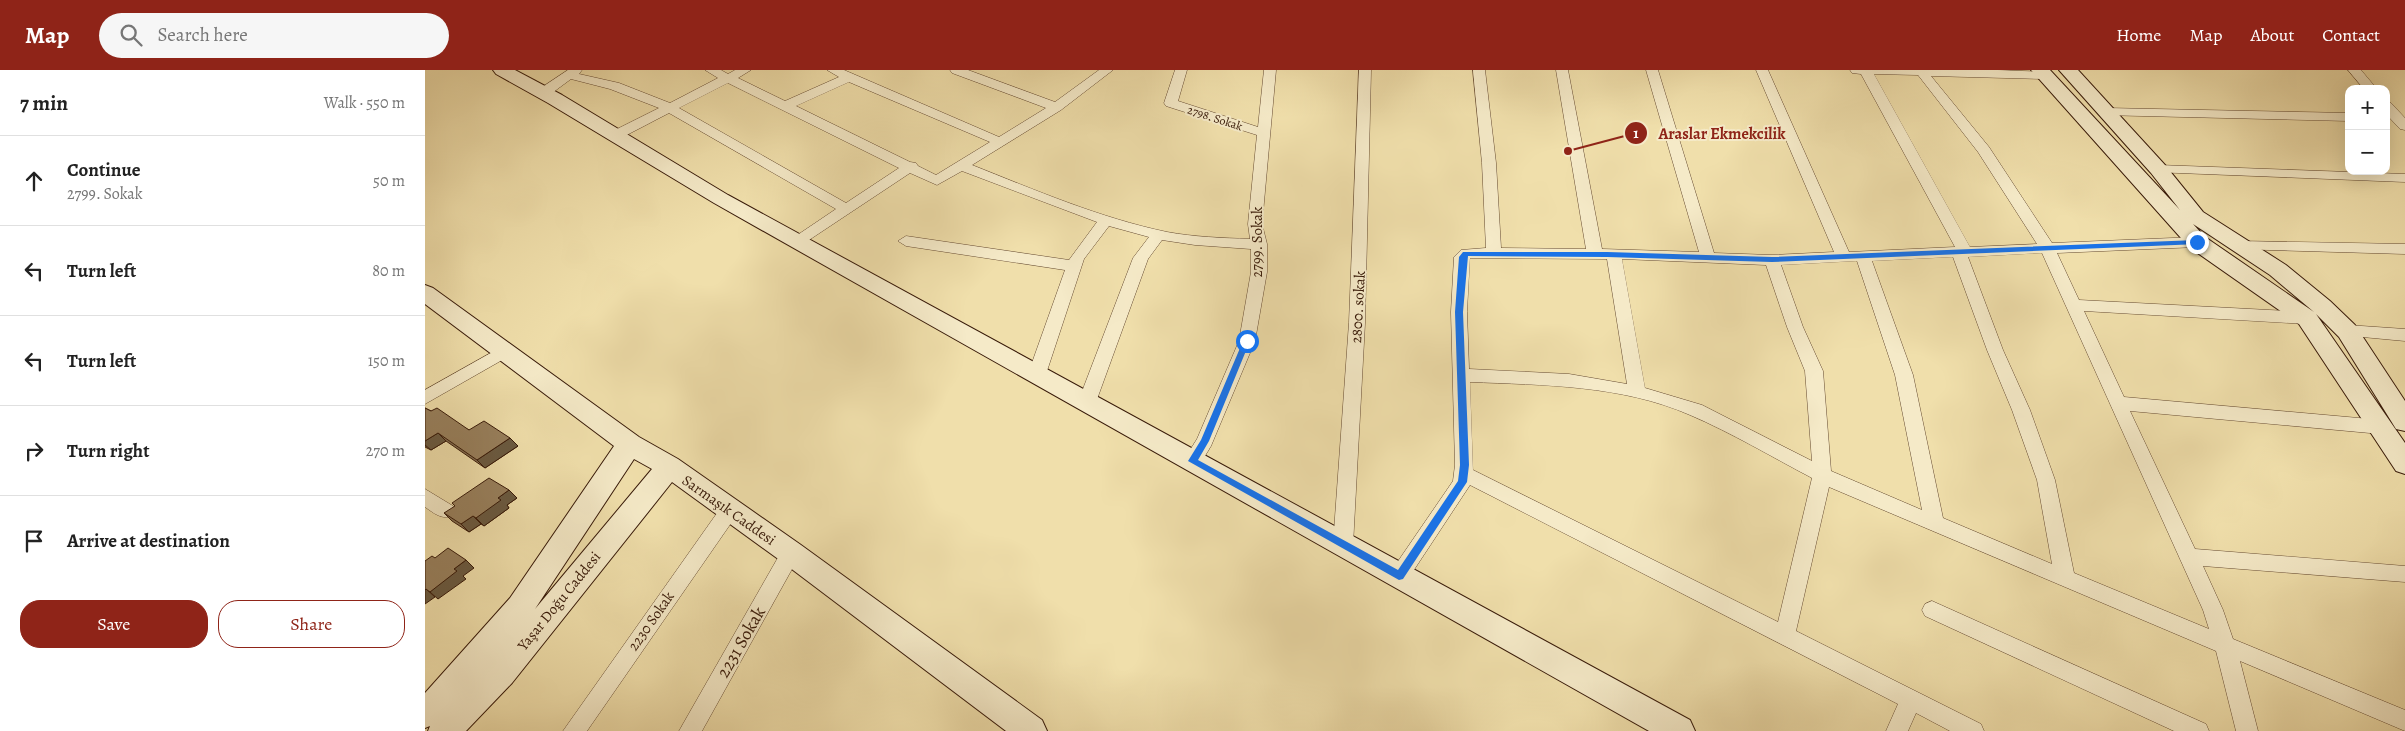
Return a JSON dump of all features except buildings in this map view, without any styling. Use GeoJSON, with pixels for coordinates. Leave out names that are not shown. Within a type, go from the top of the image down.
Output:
{"type":"FeatureCollection","features":[{"type":"Feature","properties":{"kind":"main road"},"geometry":{"type":"LineString","coordinates":[[2068,70],[2158,170],[2196,217],[2238,246],[2278,270],[2323,306],[2347,331],[2405,422]]}},
{"type":"Feature","properties":{"kind":"main road"},"geometry":{"type":"LineString","coordinates":[[509,71],[721,199],[797,242],[1679,731]]}},
{"type":"Feature","properties":{"kind":"main road"},"geometry":{"type":"LineString","coordinates":[[2042,72],[2197,242],[2307,318],[2405,464]]}},
{"type":"Feature","properties":{"kind":"main road","name":"Sarmaşık Caddesi"},"geometry":{"type":"LineString","coordinates":[[425,293],[630,444],[669,466],[729,511],[791,553],[1031,731]]}},
{"type":"Feature","properties":{"kind":"main road","name":"Yaşar Doğu Caddesi"},"geometry":{"type":"LineString","coordinates":[[425,713],[443,697],[520,608],[630,444]]}},
{"type":"Feature","properties":{"kind":"main road","name":"Yaşar Doğu Caddesi"},"geometry":{"type":"LineString","coordinates":[[444,731],[501,673],[669,466]]}},
{"type":"Feature","properties":{"kind":"street"},"geometry":{"type":"LineString","coordinates":[[711,70],[937,180],[1056,107],[1103,73]]}},
{"type":"Feature","properties":{"kind":"street"},"geometry":{"type":"LineString","coordinates":[[616,135],[745,70]]}},
{"type":"Feature","properties":{"kind":"street"},"geometry":{"type":"LineString","coordinates":[[833,70],[1001,142]]}},
{"type":"Feature","properties":{"kind":"street"},"geometry":{"type":"LineString","coordinates":[[956,70],[1056,107]]}},
{"type":"Feature","properties":{"kind":"street"},"geometry":{"type":"LineString","coordinates":[[1084,70],[1103,73]]}},
{"type":"Feature","properties":{"kind":"street","name":"2798. Sokak"},"geometry":{"type":"LineString","coordinates":[[1181,70],[1171,104],[1264,133]]}},
{"type":"Feature","properties":{"kind":"street","name":"2799. Sokak"},"geometry":{"type":"LineString","coordinates":[[1193,461],[1205,441],[1247,341],[1259,272],[1259,244],[1255,224],[1270,70]]}},
{"type":"Feature","properties":{"kind":"street","name":"2800. sokak"},"geometry":{"type":"LineString","coordinates":[[1343,545],[1357,323],[1365,70]]}},
{"type":"Feature","properties":{"kind":"street"},"geometry":{"type":"LineString","coordinates":[[1479,70],[1494,252]]}},
{"type":"Feature","properties":{"kind":"street"},"geometry":{"type":"LineString","coordinates":[[1562,70],[1595,254]]}},
{"type":"Feature","properties":{"kind":"street"},"geometry":{"type":"LineString","coordinates":[[1652,70],[1708,258]]}},
{"type":"Feature","properties":{"kind":"street"},"geometry":{"type":"LineString","coordinates":[[1762,70],[1844,257]]}},
{"type":"Feature","properties":{"kind":"street"},"geometry":{"type":"LineString","coordinates":[[1853,70],[2042,72]]}},
{"type":"Feature","properties":{"kind":"street"},"geometry":{"type":"LineString","coordinates":[[1865,70],[1962,253],[1995,350],[2021,410],[2045,480],[2065,577]]}},
{"type":"Feature","properties":{"kind":"street"},"geometry":{"type":"LineString","coordinates":[[1920,70],[1984,150],[2047,248],[2213,610],[2224,643],[2247,731]]}},
{"type":"Feature","properties":{"kind":"street"},"geometry":{"type":"LineString","coordinates":[[2354,70],[2367,85]]}},
{"type":"Feature","properties":{"kind":"street"},"geometry":{"type":"LineString","coordinates":[[543,93],[573,72],[613,86],[669,109],[847,209]]}},
{"type":"Feature","properties":{"kind":"street"},"geometry":{"type":"LineString","coordinates":[[786,106],[849,77]]}},
{"type":"Feature","properties":{"kind":"street"},"geometry":{"type":"LineString","coordinates":[[2105,112],[2345,117]]}},
{"type":"Feature","properties":{"kind":"street"},"geometry":{"type":"LineString","coordinates":[[797,242],[911,166]]}},
{"type":"Feature","properties":{"kind":"street"},"geometry":{"type":"LineString","coordinates":[[961,166],[1106,220],[1158,234],[1208,242],[1259,244]]}},
{"type":"Feature","properties":{"kind":"street"},"geometry":{"type":"LineString","coordinates":[[2158,170],[2405,178]]}},
{"type":"Feature","properties":{"kind":"street"},"geometry":{"type":"LineString","coordinates":[[1037,374],[1074,266],[1093,236],[1106,220]]}},
{"type":"Feature","properties":{"kind":"street"},"geometry":{"type":"LineString","coordinates":[[1087,402],[1141,258],[1158,234]]}},
{"type":"Feature","properties":{"kind":"street"},"geometry":{"type":"LineString","coordinates":[[906,240],[1074,266]]}},
{"type":"Feature","properties":{"kind":"street"},"geometry":{"type":"LineString","coordinates":[[1399,576],[1463,482],[1459,312],[1463,257],[1466,254],[1494,252],[1772,260],[2197,242]]}},
{"type":"Feature","properties":{"kind":"street"},"geometry":{"type":"LineString","coordinates":[[2238,246],[2405,249]]}},
{"type":"Feature","properties":{"kind":"street"},"geometry":{"type":"LineString","coordinates":[[1614,255],[1637,392]]}},
{"type":"Feature","properties":{"kind":"street"},"geometry":{"type":"LineString","coordinates":[[1863,256],[1904,375],[1934,522]]}},
{"type":"Feature","properties":{"kind":"street"},"geometry":{"type":"LineString","coordinates":[[1772,260],[1795,327],[1814,370],[1822,475],[1785,634]]}},
{"type":"Feature","properties":{"kind":"street"},"geometry":{"type":"LineString","coordinates":[[2073,304],[2307,318]]}},
{"type":"Feature","properties":{"kind":"street"},"geometry":{"type":"LineString","coordinates":[[2347,331],[2405,335]]}},
{"type":"Feature","properties":{"kind":"street"},"geometry":{"type":"LineString","coordinates":[[425,398],[505,351]]}},
{"type":"Feature","properties":{"kind":"street"},"geometry":{"type":"LineString","coordinates":[[1461,376],[1569,380],[1637,392],[1696,410],[1822,475],[2405,721]]}},
{"type":"Feature","properties":{"kind":"street"},"geometry":{"type":"LineString","coordinates":[[2118,402],[2381,427]]}},
{"type":"Feature","properties":{"kind":"street"},"geometry":{"type":"LineString","coordinates":[[1463,474],[1785,634],[1973,731]]}},
{"type":"Feature","properties":{"kind":"street"},"geometry":{"type":"LineString","coordinates":[[425,497],[446,511]]}},
{"type":"Feature","properties":{"kind":"street","name":"2230 Sokak"},"geometry":{"type":"LineString","coordinates":[[574,731],[729,511]]}},
{"type":"Feature","properties":{"kind":"street","name":"2231 Sokak"},"geometry":{"type":"LineString","coordinates":[[694,730],[791,553]]}},
{"type":"Feature","properties":{"kind":"street"},"geometry":{"type":"LineString","coordinates":[[2189,557],[2405,574]]}},
{"type":"Feature","properties":{"kind":"street"},"geometry":{"type":"LineString","coordinates":[[1932,610],[2198,731]]}},
{"type":"Feature","properties":{"kind":"street"},"geometry":{"type":"LineString","coordinates":[[1897,731],[1911,699]]}},
{"type":"Feature","properties":{"kind":"place","name":"Araslar Ekmekcilik"},"geometry":{"type":"Point","coordinates":[1568,151]}},
{"type":"Feature","properties":{"kind":"route"},"geometry":{"type":"LineString","coordinates":[[1247,341],[1205,441],[1193,461],[1399,576],[1463,482],[1459,312],[1463,257],[1466,254],[1494,252],[1607,254],[1772,260],[2197,242]]}}]}
